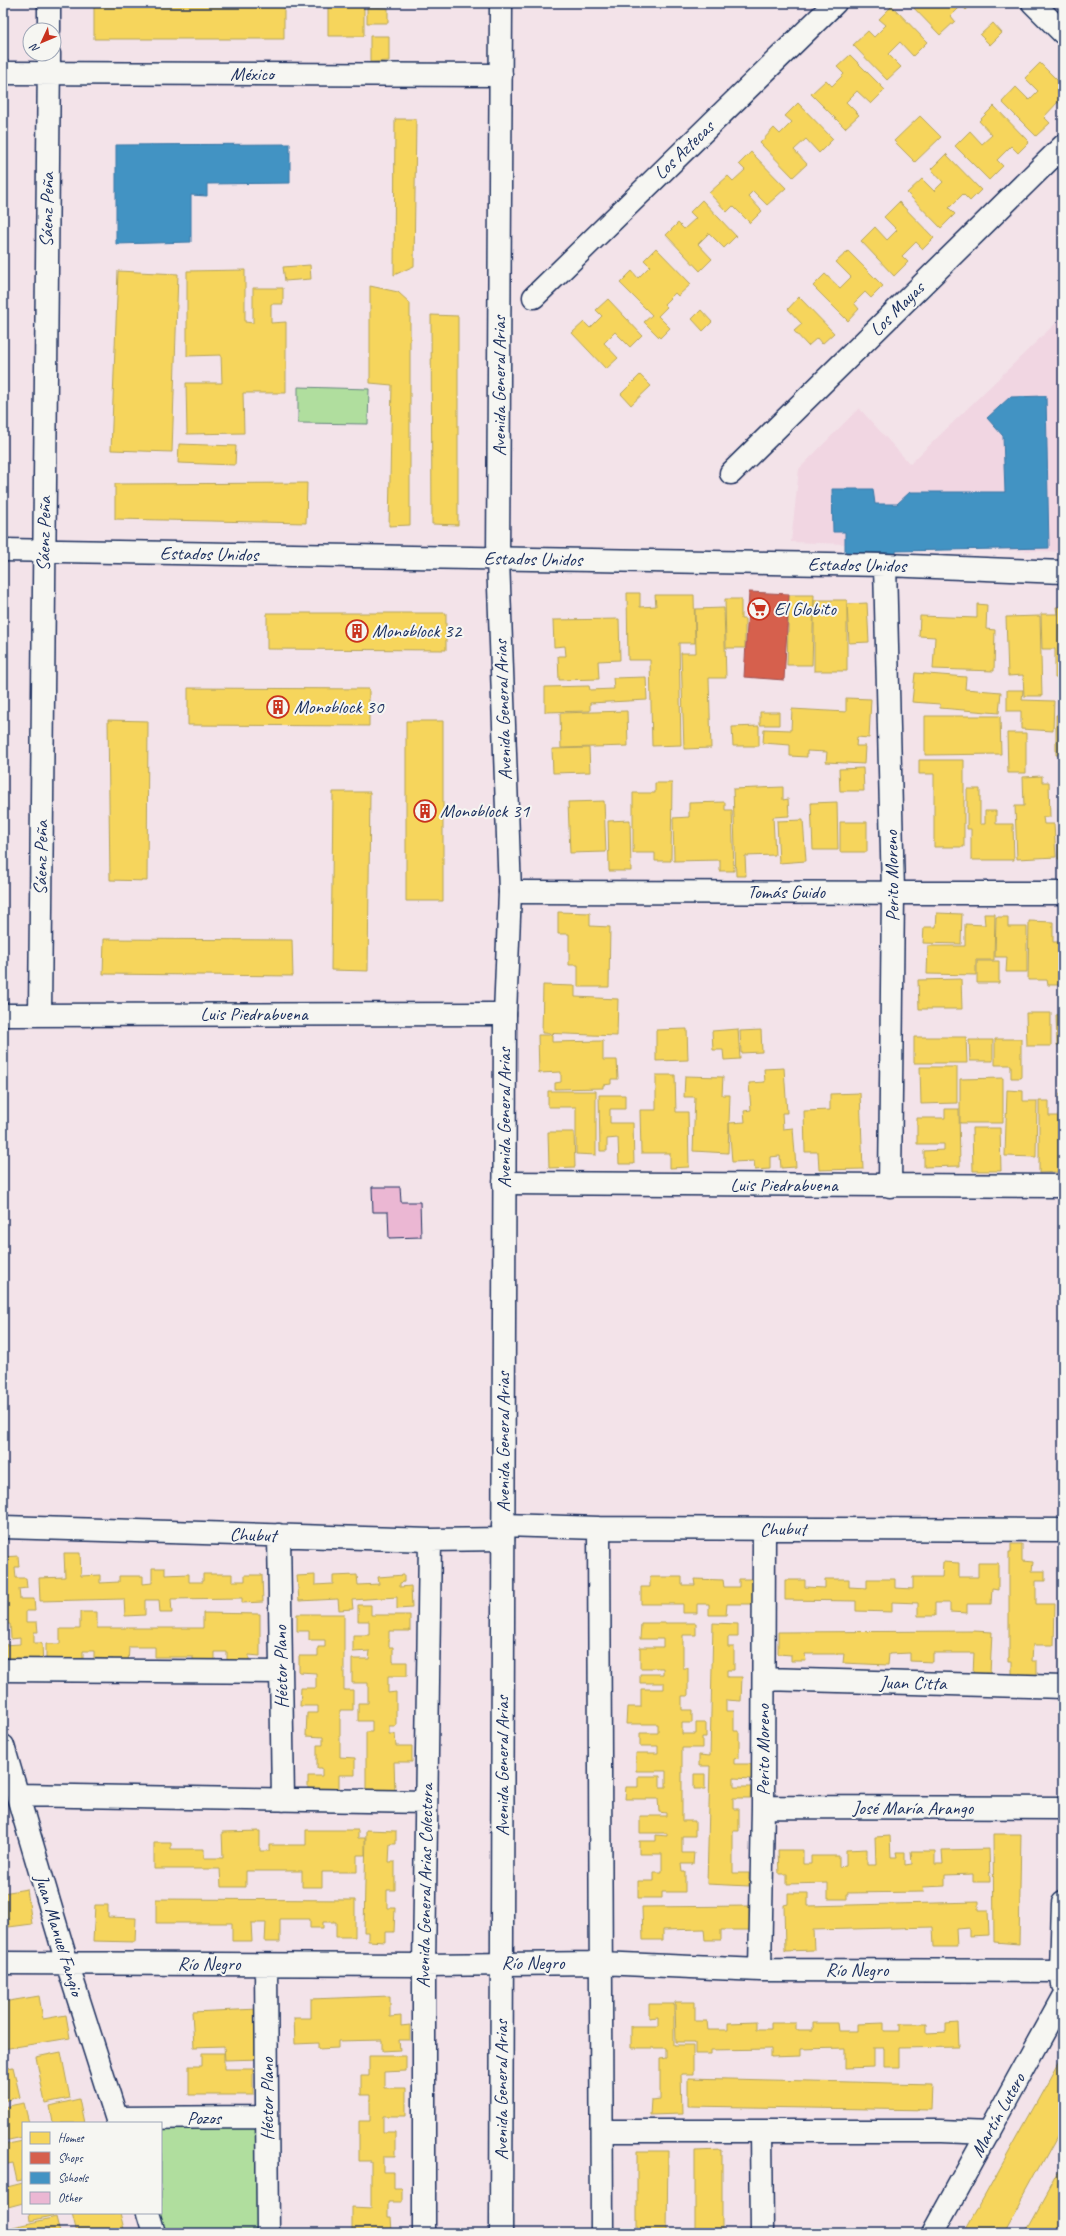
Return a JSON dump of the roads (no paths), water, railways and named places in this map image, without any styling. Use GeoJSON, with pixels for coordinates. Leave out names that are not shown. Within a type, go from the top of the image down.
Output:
{"type":"FeatureCollection","features":[{"type":"Feature","properties":{"kind":"street"},"geometry":{"type":"LineString","coordinates":[[49,3],[49,22]]}},
{"type":"Feature","properties":{"kind":"street","name":"Avenida General Arias"},"geometry":{"type":"LineString","coordinates":[[501,3],[498,559],[510,892],[505,1014],[501,2233]]}},
{"type":"Feature","properties":{"kind":"street","name":"Los Aztecas"},"geometry":{"type":"LineString","coordinates":[[534,297],[834,3]]}},
{"type":"Feature","properties":{"kind":"street"},"geometry":{"type":"LineString","coordinates":[[1033,3],[1063,33]]}},
{"type":"Feature","properties":{"kind":"street","name":"México"},"geometry":{"type":"LineString","coordinates":[[3,73],[48,64],[501,75]]}},
{"type":"Feature","properties":{"kind":"street","name":"Sáenz Peña"},"geometry":{"type":"LineString","coordinates":[[40,1015],[48,64]]}},
{"type":"Feature","properties":{"kind":"street","name":"Los Mayas"},"geometry":{"type":"LineString","coordinates":[[731,473],[1063,146]]}},
{"type":"Feature","properties":{"kind":"street","name":"Estados Unidos"},"geometry":{"type":"LineString","coordinates":[[3,550],[884,565],[1063,572]]}},
{"type":"Feature","properties":{"kind":"street","name":"Perito Moreno"},"geometry":{"type":"LineString","coordinates":[[884,565],[893,892],[890,1186]]}},
{"type":"Feature","properties":{"kind":"street","name":"Tomás Guido"},"geometry":{"type":"LineString","coordinates":[[510,892],[1063,893]]}},
{"type":"Feature","properties":{"kind":"street","name":"Luis Piedrabuena"},"geometry":{"type":"LineString","coordinates":[[3,1015],[505,1014]]}},
{"type":"Feature","properties":{"kind":"street","name":"Luis Piedrabuena"},"geometry":{"type":"LineString","coordinates":[[504,1183],[1063,1186]]}},
{"type":"Feature","properties":{"kind":"street","name":"Chubut"},"geometry":{"type":"LineString","coordinates":[[3,1527],[430,1540],[503,1532],[599,1528],[1063,1530]]}},
{"type":"Feature","properties":{"kind":"street"},"geometry":{"type":"LineString","coordinates":[[599,1528],[600,1963],[603,2131],[602,2233]]}},
{"type":"Feature","properties":{"kind":"street","name":"Perito Moreno"},"geometry":{"type":"LineString","coordinates":[[760,1970],[763,1807],[764,1529]]}},
{"type":"Feature","properties":{"kind":"street"},"geometry":{"type":"LineString","coordinates":[[1063,1530],[1063,1543]]}},
{"type":"Feature","properties":{"kind":"street","name":"Héctor Plano"},"geometry":{"type":"LineString","coordinates":[[278,1535],[283,1800]]}},
{"type":"Feature","properties":{"kind":"street","name":"Avenida General Arias Colectora"},"geometry":{"type":"LineString","coordinates":[[424,2233],[424,1965],[430,1540]]}},
{"type":"Feature","properties":{"kind":"street"},"geometry":{"type":"LineString","coordinates":[[3,1670],[281,1672]]}},
{"type":"Feature","properties":{"kind":"street","name":"Juan Citta"},"geometry":{"type":"LineString","coordinates":[[764,1679],[1063,1687]]}},
{"type":"Feature","properties":{"kind":"street","name":"Juan Manuel Fangio"},"geometry":{"type":"LineString","coordinates":[[3,1746],[67,1963],[117,2120]]}},
{"type":"Feature","properties":{"kind":"street"},"geometry":{"type":"LineString","coordinates":[[18,1795],[426,1802]]}},
{"type":"Feature","properties":{"kind":"street","name":"José María Arango"},"geometry":{"type":"LineString","coordinates":[[763,1807],[1063,1808]]}},
{"type":"Feature","properties":{"kind":"street"},"geometry":{"type":"LineString","coordinates":[[1062,1975],[1063,1903]]}},
{"type":"Feature","properties":{"kind":"street","name":"Río Negro"},"geometry":{"type":"LineString","coordinates":[[3,1963],[266,1965],[600,1963],[760,1970],[1062,1975]]}},
{"type":"Feature","properties":{"kind":"street","name":"Héctor Plano"},"geometry":{"type":"LineString","coordinates":[[266,1965],[268,2233]]}},
{"type":"Feature","properties":{"kind":"street","name":"Martín Lutero"},"geometry":{"type":"LineString","coordinates":[[933,2233],[1063,1997]]}},
{"type":"Feature","properties":{"kind":"street","name":"Pozos"},"geometry":{"type":"LineString","coordinates":[[117,2120],[267,2117]]}},
{"type":"Feature","properties":{"kind":"street"},"geometry":{"type":"LineString","coordinates":[[603,2131],[941,2131],[989,2133]]}},
{"type":"Feature","properties":{"kind":"street"},"geometry":{"type":"LineString","coordinates":[[762,2132],[762,2233]]}},
{"type":"Feature","properties":{"kind":"street"},"geometry":{"type":"LineString","coordinates":[[148,2214],[154,2233]]}},
{"type":"Feature","properties":{"kind":"place","name":"El Globito"},"geometry":{"type":"Point","coordinates":[759,609]}},
{"type":"Feature","properties":{"kind":"place","name":"Monoblock 32"},"geometry":{"type":"Point","coordinates":[357,631]}},
{"type":"Feature","properties":{"kind":"place","name":"Monoblock 30"},"geometry":{"type":"Point","coordinates":[278,707]}},
{"type":"Feature","properties":{"kind":"place","name":"Monoblock 31"},"geometry":{"type":"Point","coordinates":[425,811]}}]}
